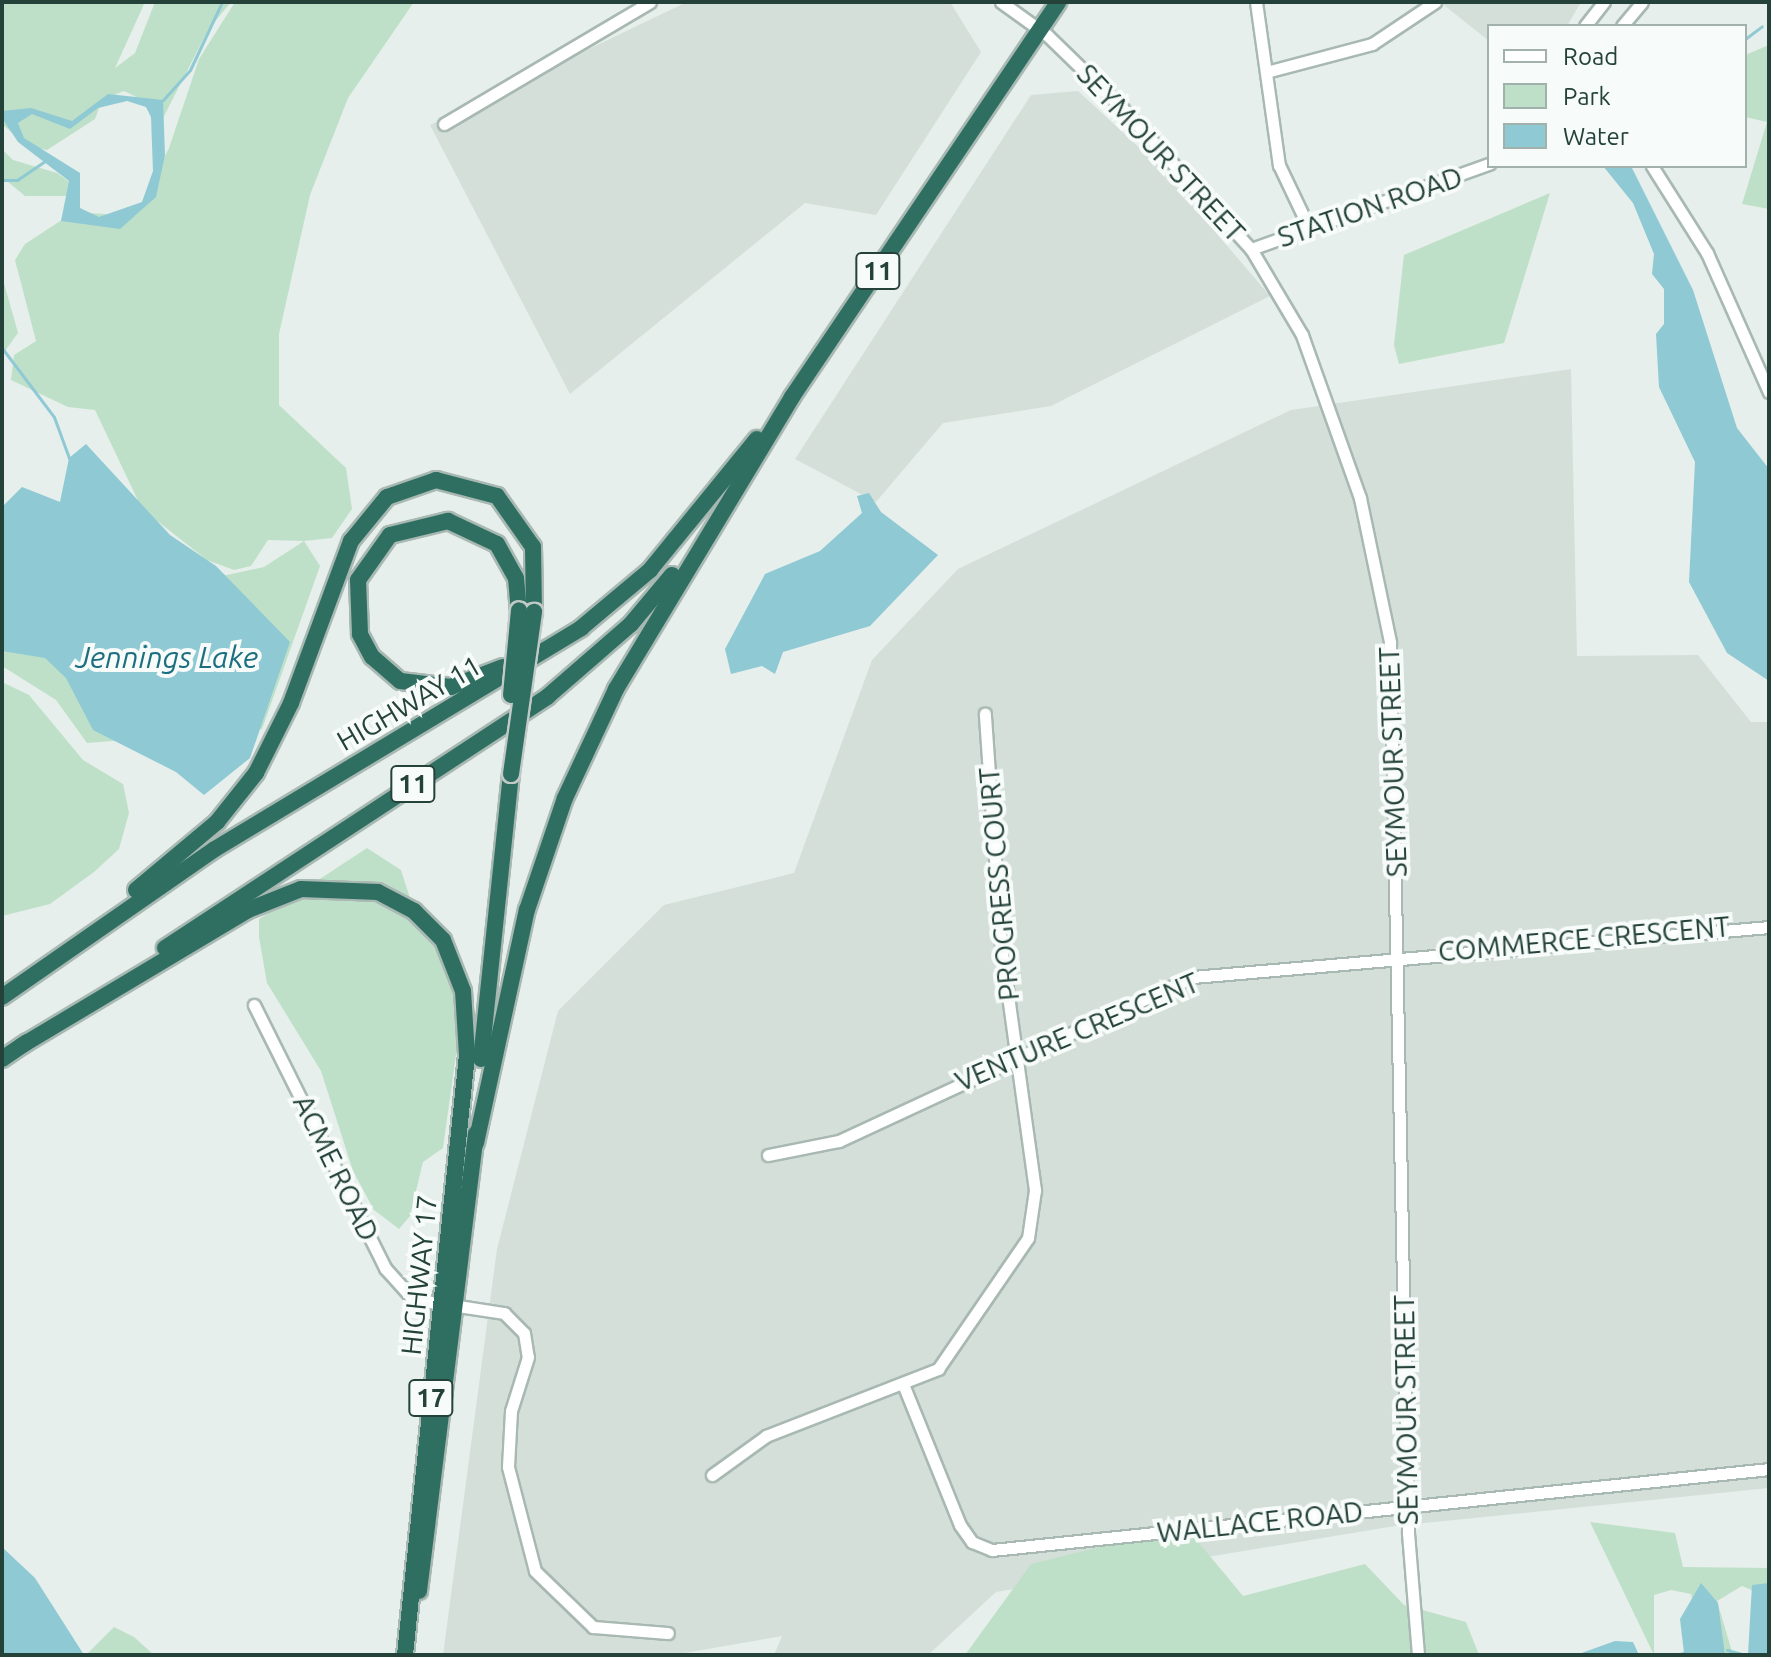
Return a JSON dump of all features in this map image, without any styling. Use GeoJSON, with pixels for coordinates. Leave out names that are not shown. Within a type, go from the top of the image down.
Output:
{"type":"FeatureCollection","features":[{"type":"Feature","properties":{"kind":"highway","name":"11"},"geometry":{"type":"LineString","coordinates":[[2,1059],[571,680],[667,582],[746,460],[792,397],[1058,2]]}},
{"type":"Feature","properties":{"kind":"highway","name":"HIGHWAY 11"},"geometry":{"type":"LineString","coordinates":[[2,996],[226,841],[540,656],[630,589],[746,460]]}},
{"type":"Feature","properties":{"kind":"highway"},"geometry":{"type":"LineString","coordinates":[[468,1142],[518,940],[565,798],[642,640],[746,460]]}},
{"type":"Feature","properties":{"kind":"highway"},"geometry":{"type":"LineString","coordinates":[[2,996],[176,859],[239,797],[278,735],[358,527],[387,497],[450,480],[497,496],[533,547],[468,1142]]}},
{"type":"Feature","properties":{"kind":"highway"},"geometry":{"type":"LineString","coordinates":[[527,611],[516,578],[497,544],[448,521],[390,535],[363,567],[355,593],[357,621],[372,657],[400,681],[437,689],[501,668],[630,589]]}},
{"type":"Feature","properties":{"kind":"highway"},"geometry":{"type":"LineString","coordinates":[[21,1046],[265,902],[314,887],[367,889],[425,919],[456,965],[467,1038],[468,1142]]}},
{"type":"Feature","properties":{"kind":"highway","name":"HIGHWAY 17"},"geometry":{"type":"LineString","coordinates":[[407,1655],[468,1142]]}},
{"type":"Feature","properties":{"kind":"street"},"geometry":{"type":"LineString","coordinates":[[444,124],[650,2]]}},
{"type":"Feature","properties":{"kind":"street","name":"SEYMOUR STREET"},"geometry":{"type":"LineString","coordinates":[[1001,2],[1040,29],[1251,249],[1302,335],[1366,527],[1390,642],[1399,955],[1408,1506],[1418,1655]]}},
{"type":"Feature","properties":{"kind":"street"},"geometry":{"type":"LineString","coordinates":[[1256,2],[1270,71],[1279,165],[1307,224]]}},
{"type":"Feature","properties":{"kind":"street"},"geometry":{"type":"LineString","coordinates":[[1270,71],[1372,44],[1435,2]]}},
{"type":"Feature","properties":{"kind":"street"},"geometry":{"type":"LineString","coordinates":[[1587,24],[1604,2]]}},
{"type":"Feature","properties":{"kind":"street"},"geometry":{"type":"LineString","coordinates":[[1624,24],[1642,2]]}},
{"type":"Feature","properties":{"kind":"street","name":"STATION ROAD"},"geometry":{"type":"LineString","coordinates":[[1251,249],[1307,224],[1487,165]]}},
{"type":"Feature","properties":{"kind":"street"},"geometry":{"type":"LineString","coordinates":[[1653,168],[1707,253],[1769,392]]}},
{"type":"Feature","properties":{"kind":"street","name":"PROGRESS COURT"},"geometry":{"type":"LineString","coordinates":[[712,1475],[766,1436],[938,1369],[961,1346],[1028,1238],[1035,1190],[1016,1053],[985,714]]}},
{"type":"Feature","properties":{"kind":"street","name":"COMMERCE CRESCENT"},"geometry":{"type":"LineString","coordinates":[[1399,955],[1769,927]]}},
{"type":"Feature","properties":{"kind":"street","name":"VENTURE CRESCENT"},"geometry":{"type":"LineString","coordinates":[[768,1155],[839,1141],[1016,1053],[1193,977],[1399,955]]}},
{"type":"Feature","properties":{"kind":"street","name":"ACME ROAD"},"geometry":{"type":"LineString","coordinates":[[254,1005],[385,1268],[410,1296],[450,1306],[504,1313],[524,1333],[528,1357],[511,1411],[508,1467],[535,1571],[593,1627],[668,1633]]}},
{"type":"Feature","properties":{"kind":"street","name":"WALLACE ROAD"},"geometry":{"type":"LineString","coordinates":[[903,1384],[960,1525],[972,1542],[992,1550],[1769,1469]]}},
{"type":"Feature","properties":{"kind":"shaded area"},"geometry":{"type":"Polygon","coordinates":[[[950,2],[981,52],[876,215],[805,203],[570,394],[430,125],[685,3],[950,2]]]}},
{"type":"Feature","properties":{"kind":"shaded area"},"geometry":{"type":"Polygon","coordinates":[[[1440,2],[1581,2],[1568,24],[1487,24],[1487,39],[1440,2]]]}},
{"type":"Feature","properties":{"kind":"shaded area"},"geometry":{"type":"Polygon","coordinates":[[[1078,91],[1157,164],[1270,296],[1051,406],[943,423],[876,502],[795,459],[1031,95],[1078,91]]]}},
{"type":"Feature","properties":{"kind":"shaded area"},"geometry":{"type":"Polygon","coordinates":[[[1571,369],[1577,656],[1698,655],[1751,722],[1769,722],[1769,1488],[1395,1526],[996,1592],[928,1655],[774,1655],[782,1636],[673,1655],[443,1655],[497,1249],[558,1011],[664,905],[794,873],[872,660],[958,569],[1291,410],[1571,369]]]}},
{"type":"Feature","properties":{"kind":"green space"},"geometry":{"type":"Polygon","coordinates":[[[2,2],[145,2],[115,68],[135,53],[155,2],[231,2],[208,30],[161,122],[151,104],[124,91],[102,100],[95,119],[47,150],[27,146],[2,124],[2,2]]]}},
{"type":"Feature","properties":{"kind":"green space"},"geometry":{"type":"Polygon","coordinates":[[[235,2],[414,2],[348,98],[310,195],[279,334],[279,405],[346,468],[352,509],[332,538],[268,540],[251,566],[234,570],[207,560],[142,509],[95,410],[68,407],[11,380],[14,355],[36,341],[15,260],[25,244],[74,212],[135,216],[169,148],[199,59],[235,2]]]}},
{"type":"Feature","properties":{"kind":"green space"},"geometry":{"type":"Polygon","coordinates":[[[1769,45],[1769,209],[1742,204],[1767,122],[1747,117],[1747,54],[1769,45]]]}},
{"type":"Feature","properties":{"kind":"green space"},"geometry":{"type":"Polygon","coordinates":[[[2,149],[13,160],[57,173],[76,187],[75,196],[25,196],[2,177],[2,149]]]}},
{"type":"Feature","properties":{"kind":"green space"},"geometry":{"type":"Polygon","coordinates":[[[1550,193],[1504,343],[1399,364],[1394,345],[1404,255],[1550,193]]]}},
{"type":"Feature","properties":{"kind":"green space"},"geometry":{"type":"Polygon","coordinates":[[[2,276],[18,333],[2,355],[2,276]]]}},
{"type":"Feature","properties":{"kind":"green space"},"geometry":{"type":"Polygon","coordinates":[[[304,541],[320,566],[262,729],[87,743],[56,700],[2,666],[2,623],[264,567],[304,541]]]}},
{"type":"Feature","properties":{"kind":"green space"},"geometry":{"type":"Polygon","coordinates":[[[2,682],[29,695],[83,760],[123,784],[129,813],[119,849],[94,872],[50,904],[2,916],[2,682]]]}},
{"type":"Feature","properties":{"kind":"green space"},"geometry":{"type":"Polygon","coordinates":[[[367,848],[401,870],[416,917],[465,990],[443,1148],[423,1162],[410,1216],[399,1229],[374,1210],[353,1171],[321,1071],[267,983],[259,937],[259,919],[367,848]]]}},
{"type":"Feature","properties":{"kind":"green space"},"geometry":{"type":"Polygon","coordinates":[[[1590,1522],[1675,1533],[1683,1567],[1769,1568],[1769,1597],[1742,1586],[1717,1601],[1733,1655],[1704,1655],[1691,1594],[1671,1590],[1654,1595],[1654,1655],[1590,1522]]]}},
{"type":"Feature","properties":{"kind":"green space"},"geometry":{"type":"Polygon","coordinates":[[[1185,1526],[1243,1596],[1365,1564],[1404,1605],[1466,1622],[1479,1655],[965,1655],[1031,1564],[1185,1526]]]}},
{"type":"Feature","properties":{"kind":"green space"},"geometry":{"type":"Polygon","coordinates":[[[114,1627],[134,1637],[154,1655],[86,1655],[114,1627]]]}},
{"type":"Feature","properties":{"kind":"water"},"geometry":{"type":"Polygon","coordinates":[[[108,94],[163,100],[165,155],[156,197],[120,229],[61,221],[69,181],[18,142],[2,118],[2,111],[31,108],[72,121],[108,94]],[[127,101],[98,108],[70,129],[32,114],[18,123],[24,138],[80,173],[80,208],[99,217],[142,202],[153,171],[151,117],[146,107],[127,101]]]}},
{"type":"Feature","properties":{"kind":"water"},"geometry":{"type":"Polygon","coordinates":[[[1605,168],[1632,168],[1693,290],[1737,428],[1769,469],[1769,681],[1727,653],[1689,582],[1695,462],[1659,387],[1656,334],[1664,324],[1664,289],[1652,274],[1654,254],[1633,203],[1605,168]]]}},
{"type":"Feature","properties":{"kind":"water","name":"Jennings Lake"},"geometry":{"type":"Polygon","coordinates":[[[86,444],[170,535],[216,566],[290,642],[250,758],[204,795],[176,772],[93,730],[66,678],[45,658],[2,651],[2,507],[22,487],[60,502],[69,458],[86,444]]]}},
{"type":"Feature","properties":{"kind":"water"},"geometry":{"type":"Polygon","coordinates":[[[869,493],[881,512],[938,555],[870,626],[783,652],[775,674],[762,666],[731,674],[725,649],[765,574],[820,551],[862,513],[857,496],[869,493]]]}},
{"type":"Feature","properties":{"kind":"water"},"geometry":{"type":"Polygon","coordinates":[[[2,1547],[35,1578],[84,1655],[2,1655],[2,1547]]]}},
{"type":"Feature","properties":{"kind":"water"},"geometry":{"type":"Polygon","coordinates":[[[1701,1583],[1718,1603],[1725,1655],[1684,1653],[1680,1619],[1701,1583]]]}},
{"type":"Feature","properties":{"kind":"water"},"geometry":{"type":"Polygon","coordinates":[[[1769,1583],[1769,1655],[1748,1655],[1752,1585],[1769,1583]]]}},
{"type":"Feature","properties":{"kind":"water"},"geometry":{"type":"Polygon","coordinates":[[[1615,1641],[1633,1642],[1639,1655],[1576,1655],[1615,1641]]]}},
{"type":"Feature","properties":{"kind":"waterway"},"geometry":{"type":"LineString","coordinates":[[163,100],[190,70],[222,2]]}},
{"type":"Feature","properties":{"kind":"waterway"},"geometry":{"type":"LineString","coordinates":[[1747,37],[1762,26]]}},
{"type":"Feature","properties":{"kind":"waterway"},"geometry":{"type":"LineString","coordinates":[[2,180],[17,180],[44,162]]}},
{"type":"Feature","properties":{"kind":"waterway"},"geometry":{"type":"LineString","coordinates":[[2,348],[54,417],[69,458]]}},
{"type":"Feature","properties":{"kind":"waterway"},"geometry":{"type":"LineString","coordinates":[[1727,1650],[1746,1655]]}},
{"type":"Feature","properties":{"kind":"waterway"},"geometry":{"type":"LineString","coordinates":[[1675,1655],[1684,1653]]}}]}
